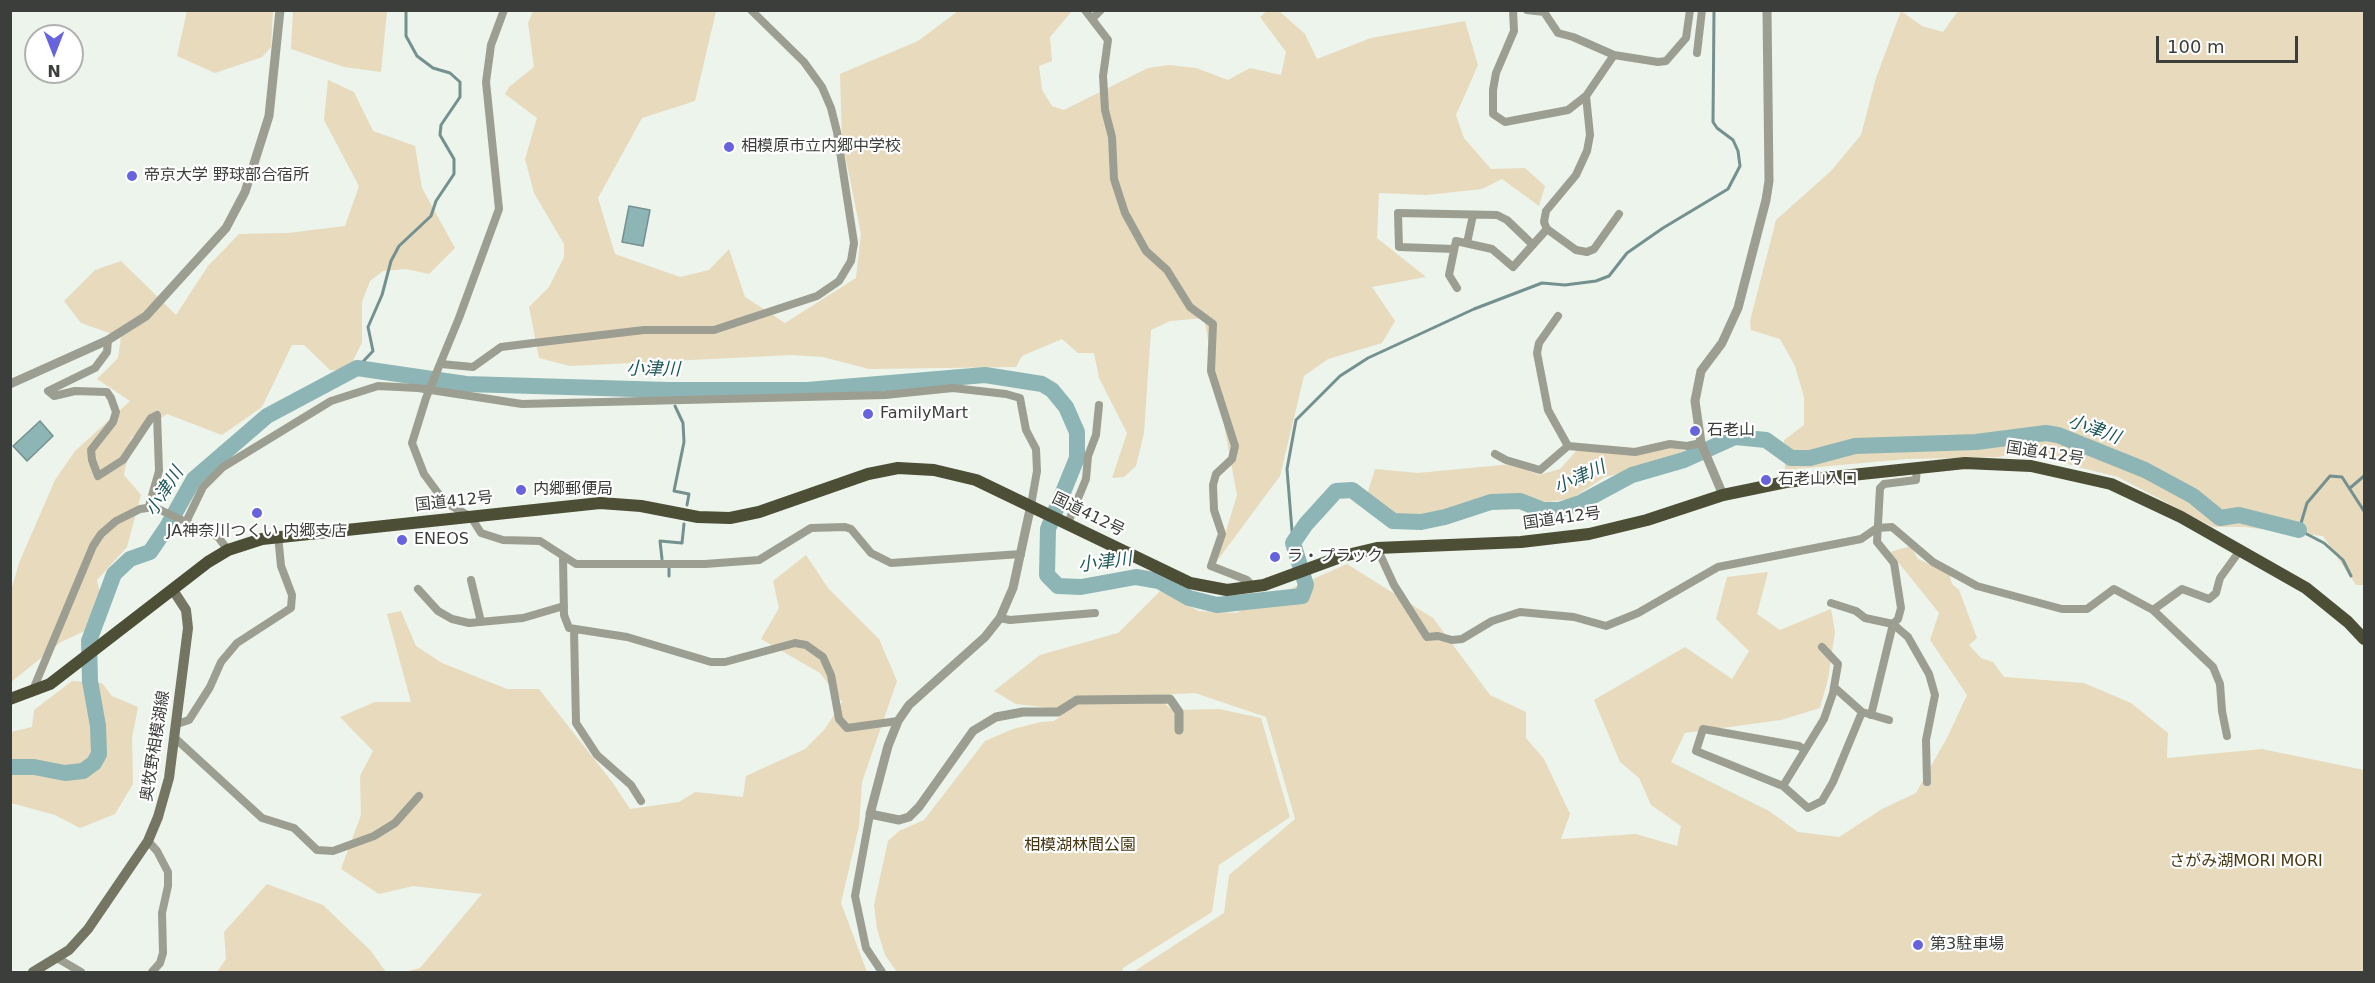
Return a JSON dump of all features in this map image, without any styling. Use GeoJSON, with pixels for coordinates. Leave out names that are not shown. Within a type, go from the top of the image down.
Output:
{"type":"FeatureCollection","features":[{"type":"Feature","properties":{"kind":"highway","name":"国道412号"},"geometry":{"type":"LineString","coordinates":[[10,699],[50,684],[114,637],[208,562],[228,550],[278,535],[600,503],[641,506],[698,517],[730,518],[759,512],[868,474],[898,468],[954,474],[1031,505],[1190,583],[1217,589],[1255,588],[1342,556],[1377,548],[1556,540],[1647,520],[1724,495],[1786,482],[1917,467],[2007,463],[2111,484],[2142,497],[2241,549],[2306,588],[2348,622],[2364,639]]}},
{"type":"Feature","properties":{"kind":"main road","name":"奥牧野相模湖線"},"geometry":{"type":"LineString","coordinates":[[33,972],[57,958],[88,929],[148,841],[167,789],[189,628],[186,610],[173,590]]}},
{"type":"Feature","properties":{"kind":"street"},"geometry":{"type":"LineString","coordinates":[[10,384],[108,340],[154,308],[220,236],[245,192],[269,116],[280,10]]}},
{"type":"Feature","properties":{"kind":"street"},"geometry":{"type":"LineString","coordinates":[[504,10],[491,45],[486,82],[499,209],[414,433],[413,448],[432,486],[450,505],[471,517],[476,530],[488,537],[540,541],[553,547],[563,557],[576,564],[705,564],[759,560],[811,528],[845,527],[851,529],[871,553],[891,563],[905,564],[1021,555]]}},
{"type":"Feature","properties":{"kind":"street"},"geometry":{"type":"LineString","coordinates":[[441,364],[472,367],[501,347],[533,343],[644,330],[714,330],[817,296],[839,281],[851,261],[854,243],[831,108],[818,80],[804,62],[751,10]]}},
{"type":"Feature","properties":{"kind":"street"},"geometry":{"type":"LineString","coordinates":[[1085,10],[1108,40],[1103,76],[1105,110],[1112,137],[1114,179],[1125,213],[1146,251],[1167,270],[1190,308],[1213,324],[1211,371],[1235,446],[1232,459],[1216,474],[1212,485],[1214,510],[1222,536],[1211,566],[1247,580],[1255,588]]}},
{"type":"Feature","properties":{"kind":"street"},"geometry":{"type":"LineString","coordinates":[[1093,18],[1101,10]]}},
{"type":"Feature","properties":{"kind":"street"},"geometry":{"type":"LineString","coordinates":[[1614,55],[1586,96],[1562,113],[1505,122],[1496,118],[1493,106],[1494,82],[1512,36],[1513,11],[1544,12],[1558,33],[1574,37],[1614,55],[1658,62],[1666,61],[1686,38],[1690,10]]}},
{"type":"Feature","properties":{"kind":"street"},"geometry":{"type":"LineString","coordinates":[[1697,53],[1702,10]]}},
{"type":"Feature","properties":{"kind":"street"},"geometry":{"type":"LineString","coordinates":[[1724,495],[1701,444],[1696,421],[1697,385],[1701,371],[1722,342],[1738,308],[1769,181],[1767,10]]}},
{"type":"Feature","properties":{"kind":"street"},"geometry":{"type":"LineString","coordinates":[[1586,96],[1590,135],[1587,151],[1576,175],[1546,212],[1544,222],[1547,229],[1576,250],[1587,252],[1594,249],[1619,214]]}},
{"type":"Feature","properties":{"kind":"street"},"geometry":{"type":"LineString","coordinates":[[1454,249],[1399,247],[1398,213],[1497,215],[1507,220],[1533,245]]}},
{"type":"Feature","properties":{"kind":"street"},"geometry":{"type":"LineString","coordinates":[[1467,243],[1473,215]]}},
{"type":"Feature","properties":{"kind":"street"},"geometry":{"type":"LineString","coordinates":[[1457,288],[1449,275],[1456,241],[1492,249],[1514,267],[1547,229]]}},
{"type":"Feature","properties":{"kind":"street"},"geometry":{"type":"LineString","coordinates":[[1558,316],[1539,342],[1539,370],[1548,410],[1568,446]]}},
{"type":"Feature","properties":{"kind":"street"},"geometry":{"type":"LineString","coordinates":[[108,340],[107,352],[95,368],[48,391],[54,396],[75,391],[107,392],[111,398],[116,412],[112,422],[92,450],[92,460],[98,476],[123,460],[151,418],[157,415],[159,471],[149,506]]}},
{"type":"Feature","properties":{"kind":"street"},"geometry":{"type":"LineString","coordinates":[[183,521],[203,487],[223,467],[331,401],[378,386],[429,390],[522,404],[885,395],[952,388],[1006,394],[1020,398],[1026,430],[1036,449],[1037,471],[1013,588],[1000,618],[985,637],[909,705],[898,721],[888,746],[870,814],[855,896],[866,948],[882,972]]}},
{"type":"Feature","properties":{"kind":"street"},"geometry":{"type":"LineString","coordinates":[[1065,521],[1086,479],[1088,456],[1098,428],[1099,405]]}},
{"type":"Feature","properties":{"kind":"street"},"geometry":{"type":"LineString","coordinates":[[1494,454],[1540,470],[1568,446],[1635,452],[1670,444],[1687,446],[1701,444]]}},
{"type":"Feature","properties":{"kind":"street"},"geometry":{"type":"LineString","coordinates":[[1871,715],[1893,624],[1898,619],[1901,608],[1894,563],[1877,542],[1880,488],[1884,484],[1916,480],[1917,467]]}},
{"type":"Feature","properties":{"kind":"street"},"geometry":{"type":"LineString","coordinates":[[31,693],[97,538],[123,516],[149,506],[218,537],[228,550]]}},
{"type":"Feature","properties":{"kind":"street"},"geometry":{"type":"LineString","coordinates":[[1377,548],[1394,585],[1427,637],[1452,640],[1462,639],[1492,621],[1520,612],[1574,617],[1606,626],[1638,613],[1718,567],[1861,539],[1877,528],[1892,527],[1933,562],[1977,586],[1994,592],[2062,609],[2087,609],[2114,589],[2153,610],[2213,667],[2220,684],[2227,736]]}},
{"type":"Feature","properties":{"kind":"street"},"geometry":{"type":"LineString","coordinates":[[177,724],[189,720],[230,651],[246,636],[291,608],[292,595],[281,567],[278,535]]}},
{"type":"Feature","properties":{"kind":"street"},"geometry":{"type":"LineString","coordinates":[[2153,610],[2182,589],[2210,598],[2216,593],[2220,579],[2241,549]]}},
{"type":"Feature","properties":{"kind":"street"},"geometry":{"type":"LineString","coordinates":[[563,557],[565,624],[574,630],[627,637],[711,662],[725,662],[795,643],[806,645],[823,657],[831,675],[839,719],[847,728],[898,721]]}},
{"type":"Feature","properties":{"kind":"street"},"geometry":{"type":"LineString","coordinates":[[471,580],[481,622]]}},
{"type":"Feature","properties":{"kind":"street"},"geometry":{"type":"LineString","coordinates":[[418,589],[438,611],[452,619],[481,622],[523,618],[564,606]]}},
{"type":"Feature","properties":{"kind":"street"},"geometry":{"type":"LineString","coordinates":[[1831,603],[1856,611],[1865,618],[1893,624],[1908,637],[1929,674],[1935,695],[1926,740],[1928,782]]}},
{"type":"Feature","properties":{"kind":"street"},"geometry":{"type":"LineString","coordinates":[[1000,618],[1010,620],[1095,613]]}},
{"type":"Feature","properties":{"kind":"street"},"geometry":{"type":"LineString","coordinates":[[574,630],[576,723],[597,755],[631,785],[641,801]]}},
{"type":"Feature","properties":{"kind":"street"},"geometry":{"type":"LineString","coordinates":[[1783,786],[1824,719],[1834,687],[1838,664],[1822,647]]}},
{"type":"Feature","properties":{"kind":"street"},"geometry":{"type":"LineString","coordinates":[[1834,687],[1862,712],[1889,720]]}},
{"type":"Feature","properties":{"kind":"street"},"geometry":{"type":"LineString","coordinates":[[870,814],[899,820],[909,817],[919,807],[973,731],[996,717],[1023,712],[1058,712],[1077,700],[1170,699],[1179,712],[1179,730]]}},
{"type":"Feature","properties":{"kind":"street"},"geometry":{"type":"LineString","coordinates":[[1805,750],[1799,746],[1703,729],[1696,751],[1783,786],[1808,808],[1822,801],[1833,782],[1862,712]]}},
{"type":"Feature","properties":{"kind":"street"},"geometry":{"type":"LineString","coordinates":[[175,738],[262,818],[294,828],[318,850],[333,851],[374,836],[395,823],[419,796]]}},
{"type":"Feature","properties":{"kind":"street"},"geometry":{"type":"LineString","coordinates":[[148,841],[157,851],[168,872],[162,913],[163,953],[160,963],[152,972]]}},
{"type":"Feature","properties":{"kind":"street"},"geometry":{"type":"LineString","coordinates":[[57,958],[81,972]]}},
{"type":"Feature","properties":{"kind":"green space"},"geometry":{"type":"Polygon","coordinates":[[[187,11],[273,11],[271,47],[262,57],[215,73],[177,56],[187,11]]]}},
{"type":"Feature","properties":{"kind":"green space"},"geometry":{"type":"Polygon","coordinates":[[[293,11],[387,11],[381,72],[344,67],[291,49],[293,11]]]}},
{"type":"Feature","properties":{"kind":"green space"},"geometry":{"type":"Polygon","coordinates":[[[533,11],[716,11],[695,101],[642,118],[598,198],[615,254],[680,277],[709,270],[729,249],[745,297],[785,323],[856,278],[861,234],[842,140],[840,74],[918,41],[958,11],[1072,11],[1050,37],[1052,61],[1039,66],[1042,90],[1052,106],[1064,110],[1148,68],[1169,65],[1196,68],[1228,80],[1250,68],[1281,75],[1286,52],[1260,17],[1267,11],[1279,11],[1305,34],[1317,59],[1371,38],[1465,21],[1478,65],[1456,115],[1464,138],[1491,169],[1525,168],[1545,186],[1539,206],[1502,179],[1482,189],[1427,195],[1379,193],[1377,238],[1426,277],[1372,287],[1395,321],[1382,343],[1328,359],[1304,376],[1280,476],[1217,561],[1237,495],[1204,318],[1170,321],[1151,330],[1144,433],[1136,466],[1124,477],[1112,478],[1127,433],[1099,378],[1094,353],[1078,353],[1062,339],[1022,356],[1016,367],[869,369],[823,357],[791,355],[570,366],[539,358],[529,307],[549,287],[564,257],[564,244],[534,193],[525,159],[537,118],[505,94],[509,87],[534,67],[528,23],[533,11]]]}},
{"type":"Feature","properties":{"kind":"green space"},"geometry":{"type":"Polygon","coordinates":[[[1901,11],[1922,26],[1943,32],[1958,11],[2364,11],[2364,585],[2356,585],[2323,536],[2244,527],[2213,527],[2118,477],[2070,465],[2033,448],[1999,457],[1907,459],[1785,470],[1784,440],[1804,425],[1804,397],[1795,366],[1780,339],[1751,330],[1750,321],[1776,220],[1830,172],[1861,135],[1876,78],[1901,11]]]}},
{"type":"Feature","properties":{"kind":"green space"},"geometry":{"type":"Polygon","coordinates":[[[328,80],[354,92],[373,131],[415,146],[422,188],[455,248],[429,274],[406,269],[383,271],[370,281],[362,302],[362,342],[352,363],[339,371],[330,370],[304,345],[292,345],[262,407],[222,435],[167,414],[131,438],[124,475],[141,495],[127,547],[97,580],[106,621],[61,642],[11,682],[11,591],[19,563],[55,480],[75,451],[130,401],[97,379],[118,358],[121,337],[81,323],[64,301],[95,270],[121,261],[176,315],[208,266],[239,234],[288,233],[345,226],[359,186],[324,120],[328,80]]]}},
{"type":"Feature","properties":{"kind":"green space"},"geometry":{"type":"Polygon","coordinates":[[[1670,446],[1685,451],[1640,469],[1605,477],[1571,499],[1547,502],[1507,495],[1467,503],[1427,518],[1394,517],[1367,495],[1375,469],[1418,473],[1512,464],[1539,475],[1560,469],[1578,449],[1635,454],[1670,446]]]}},
{"type":"Feature","properties":{"kind":"green space","name":"さがみ湖MORI MORI"},"geometry":{"type":"Polygon","coordinates":[[[1911,546],[1918,559],[1949,573],[1952,584],[1959,590],[1977,638],[1969,645],[1981,658],[1993,662],[2004,677],[2084,683],[2131,703],[2168,733],[2167,758],[2262,749],[2364,770],[2364,972],[1133,972],[1224,913],[1229,875],[1295,819],[1266,717],[1195,693],[1076,699],[1060,709],[1016,704],[994,691],[1040,655],[1118,633],[1160,591],[1199,611],[1236,613],[1347,564],[1433,618],[1490,695],[1526,712],[1526,738],[1544,759],[1570,814],[1561,839],[1636,834],[1677,846],[1681,826],[1651,805],[1639,778],[1620,762],[1594,700],[1685,647],[1732,679],[1749,651],[1716,619],[1727,577],[1768,572],[1757,614],[1780,630],[1831,609],[1835,632],[1828,679],[1820,708],[1781,720],[1685,733],[1671,762],[1769,811],[1798,832],[1839,837],[1882,809],[1916,793],[1948,736],[1967,695],[1930,640],[1939,613],[1890,552],[1911,546]]]}},
{"type":"Feature","properties":{"kind":"green space"},"geometry":{"type":"Polygon","coordinates":[[[806,555],[828,588],[879,639],[897,681],[862,782],[859,826],[841,903],[867,972],[405,972],[420,968],[482,894],[413,886],[379,894],[341,869],[361,815],[360,776],[373,751],[340,717],[375,702],[411,702],[387,614],[401,611],[416,646],[442,663],[507,689],[539,689],[613,783],[630,809],[679,802],[695,792],[743,797],[746,776],[805,749],[825,729],[842,702],[820,673],[761,639],[779,608],[773,581],[806,555]]]}},
{"type":"Feature","properties":{"kind":"green space"},"geometry":{"type":"Polygon","coordinates":[[[72,681],[102,683],[112,696],[138,707],[132,738],[133,784],[115,814],[80,828],[55,815],[11,803],[11,732],[32,727],[34,710],[72,681]]]}},
{"type":"Feature","properties":{"kind":"green space","name":"相模湖林間公園"},"geometry":{"type":"Polygon","coordinates":[[[1162,702],[1173,710],[1219,709],[1261,718],[1290,817],[1219,865],[1212,912],[1123,968],[1122,972],[897,972],[885,955],[877,929],[874,905],[888,841],[899,831],[924,820],[985,741],[1013,729],[1054,721],[1077,703],[1162,702]]]}},
{"type":"Feature","properties":{"kind":"green space"},"geometry":{"type":"Polygon","coordinates":[[[267,884],[323,905],[370,950],[386,972],[217,972],[226,959],[224,932],[267,884]]]}},
{"type":"Feature","properties":{"kind":"water"},"geometry":{"type":"Polygon","coordinates":[[[629,206],[650,210],[643,246],[622,242],[629,206]]]}},
{"type":"Feature","properties":{"kind":"water"},"geometry":{"type":"Polygon","coordinates":[[[40,421],[53,436],[27,461],[13,446],[40,421]]]}},
{"type":"Feature","properties":{"kind":"waterway"},"geometry":{"type":"LineString","coordinates":[[357,368],[373,351],[368,327],[382,295],[391,261],[399,246],[431,216],[436,201],[454,174],[454,159],[440,135],[441,125],[460,97],[460,82],[450,73],[433,68],[417,56],[406,36],[406,10]]}},
{"type":"Feature","properties":{"kind":"waterway"},"geometry":{"type":"LineString","coordinates":[[1293,543],[1287,469],[1296,420],[1340,376],[1368,358],[1474,309],[1542,283],[1565,285],[1596,281],[1609,276],[1627,253],[1663,228],[1728,189],[1740,166],[1738,151],[1733,140],[1713,122],[1714,10]]}},
{"type":"Feature","properties":{"kind":"waterway","name":"小津川"},"geometry":{"type":"LineString","coordinates":[[10,767],[34,767],[65,773],[83,771],[94,763],[99,754],[98,726],[90,681],[89,641],[114,574],[130,559],[150,552],[194,479],[267,416],[357,368],[466,384],[668,390],[807,390],[985,375],[1042,384],[1052,390],[1066,407],[1077,432],[1077,458],[1048,529],[1047,575],[1058,586],[1081,587],[1136,577],[1159,581],[1189,598],[1217,605],[1302,596],[1306,585],[1293,543],[1306,524],[1336,491],[1352,490],[1393,521],[1421,522],[1491,502],[1520,501],[1543,510],[1559,510],[1580,503],[1632,475],[1684,460],[1735,437],[1766,440],[1791,458],[1810,458],[1855,446],[1976,442],[2046,433],[2058,435],[2145,470],[2193,496],[2220,518],[2239,515],[2299,530]]}},
{"type":"Feature","properties":{"kind":"waterway"},"geometry":{"type":"LineString","coordinates":[[675,406],[683,423],[684,442],[674,491],[689,494],[687,505]]}},
{"type":"Feature","properties":{"kind":"waterway","name":"小津川"},"geometry":{"type":"LineString","coordinates":[[2351,576],[2343,560],[2324,543],[2299,530],[2307,503],[2330,476],[2342,477],[2364,511]]}},
{"type":"Feature","properties":{"kind":"waterway"},"geometry":{"type":"LineString","coordinates":[[2350,488],[2364,476]]}},
{"type":"Feature","properties":{"kind":"waterway"},"geometry":{"type":"LineString","coordinates":[[662,559],[660,541],[682,543],[684,524]]}},
{"type":"Feature","properties":{"kind":"waterway"},"geometry":{"type":"LineString","coordinates":[[669,568],[669,576]]}},
{"type":"Feature","properties":{"kind":"place","name":"相模原市立内郷中学校"},"geometry":{"type":"Point","coordinates":[729,147]}},
{"type":"Feature","properties":{"kind":"place","name":"帝京大学 野球部合宿所"},"geometry":{"type":"Point","coordinates":[132,176]}},
{"type":"Feature","properties":{"kind":"place","name":"FamilyMart"},"geometry":{"type":"Point","coordinates":[868,414]}},
{"type":"Feature","properties":{"kind":"place","name":"石老山"},"geometry":{"type":"Point","coordinates":[1695,431]}},
{"type":"Feature","properties":{"kind":"place","name":"石老山入口"},"geometry":{"type":"Point","coordinates":[1766,480]}},
{"type":"Feature","properties":{"kind":"place","name":"内郷郵便局"},"geometry":{"type":"Point","coordinates":[521,490]}},
{"type":"Feature","properties":{"kind":"place","name":"JA神奈川つくい 内郷支店"},"geometry":{"type":"Point","coordinates":[257,513]}},
{"type":"Feature","properties":{"kind":"place","name":"ENEOS"},"geometry":{"type":"Point","coordinates":[402,540]}},
{"type":"Feature","properties":{"kind":"place","name":"ラ・プラック"},"geometry":{"type":"Point","coordinates":[1275,557]}},
{"type":"Feature","properties":{"kind":"place","name":"第3駐車場"},"geometry":{"type":"Point","coordinates":[1918,945]}}]}
